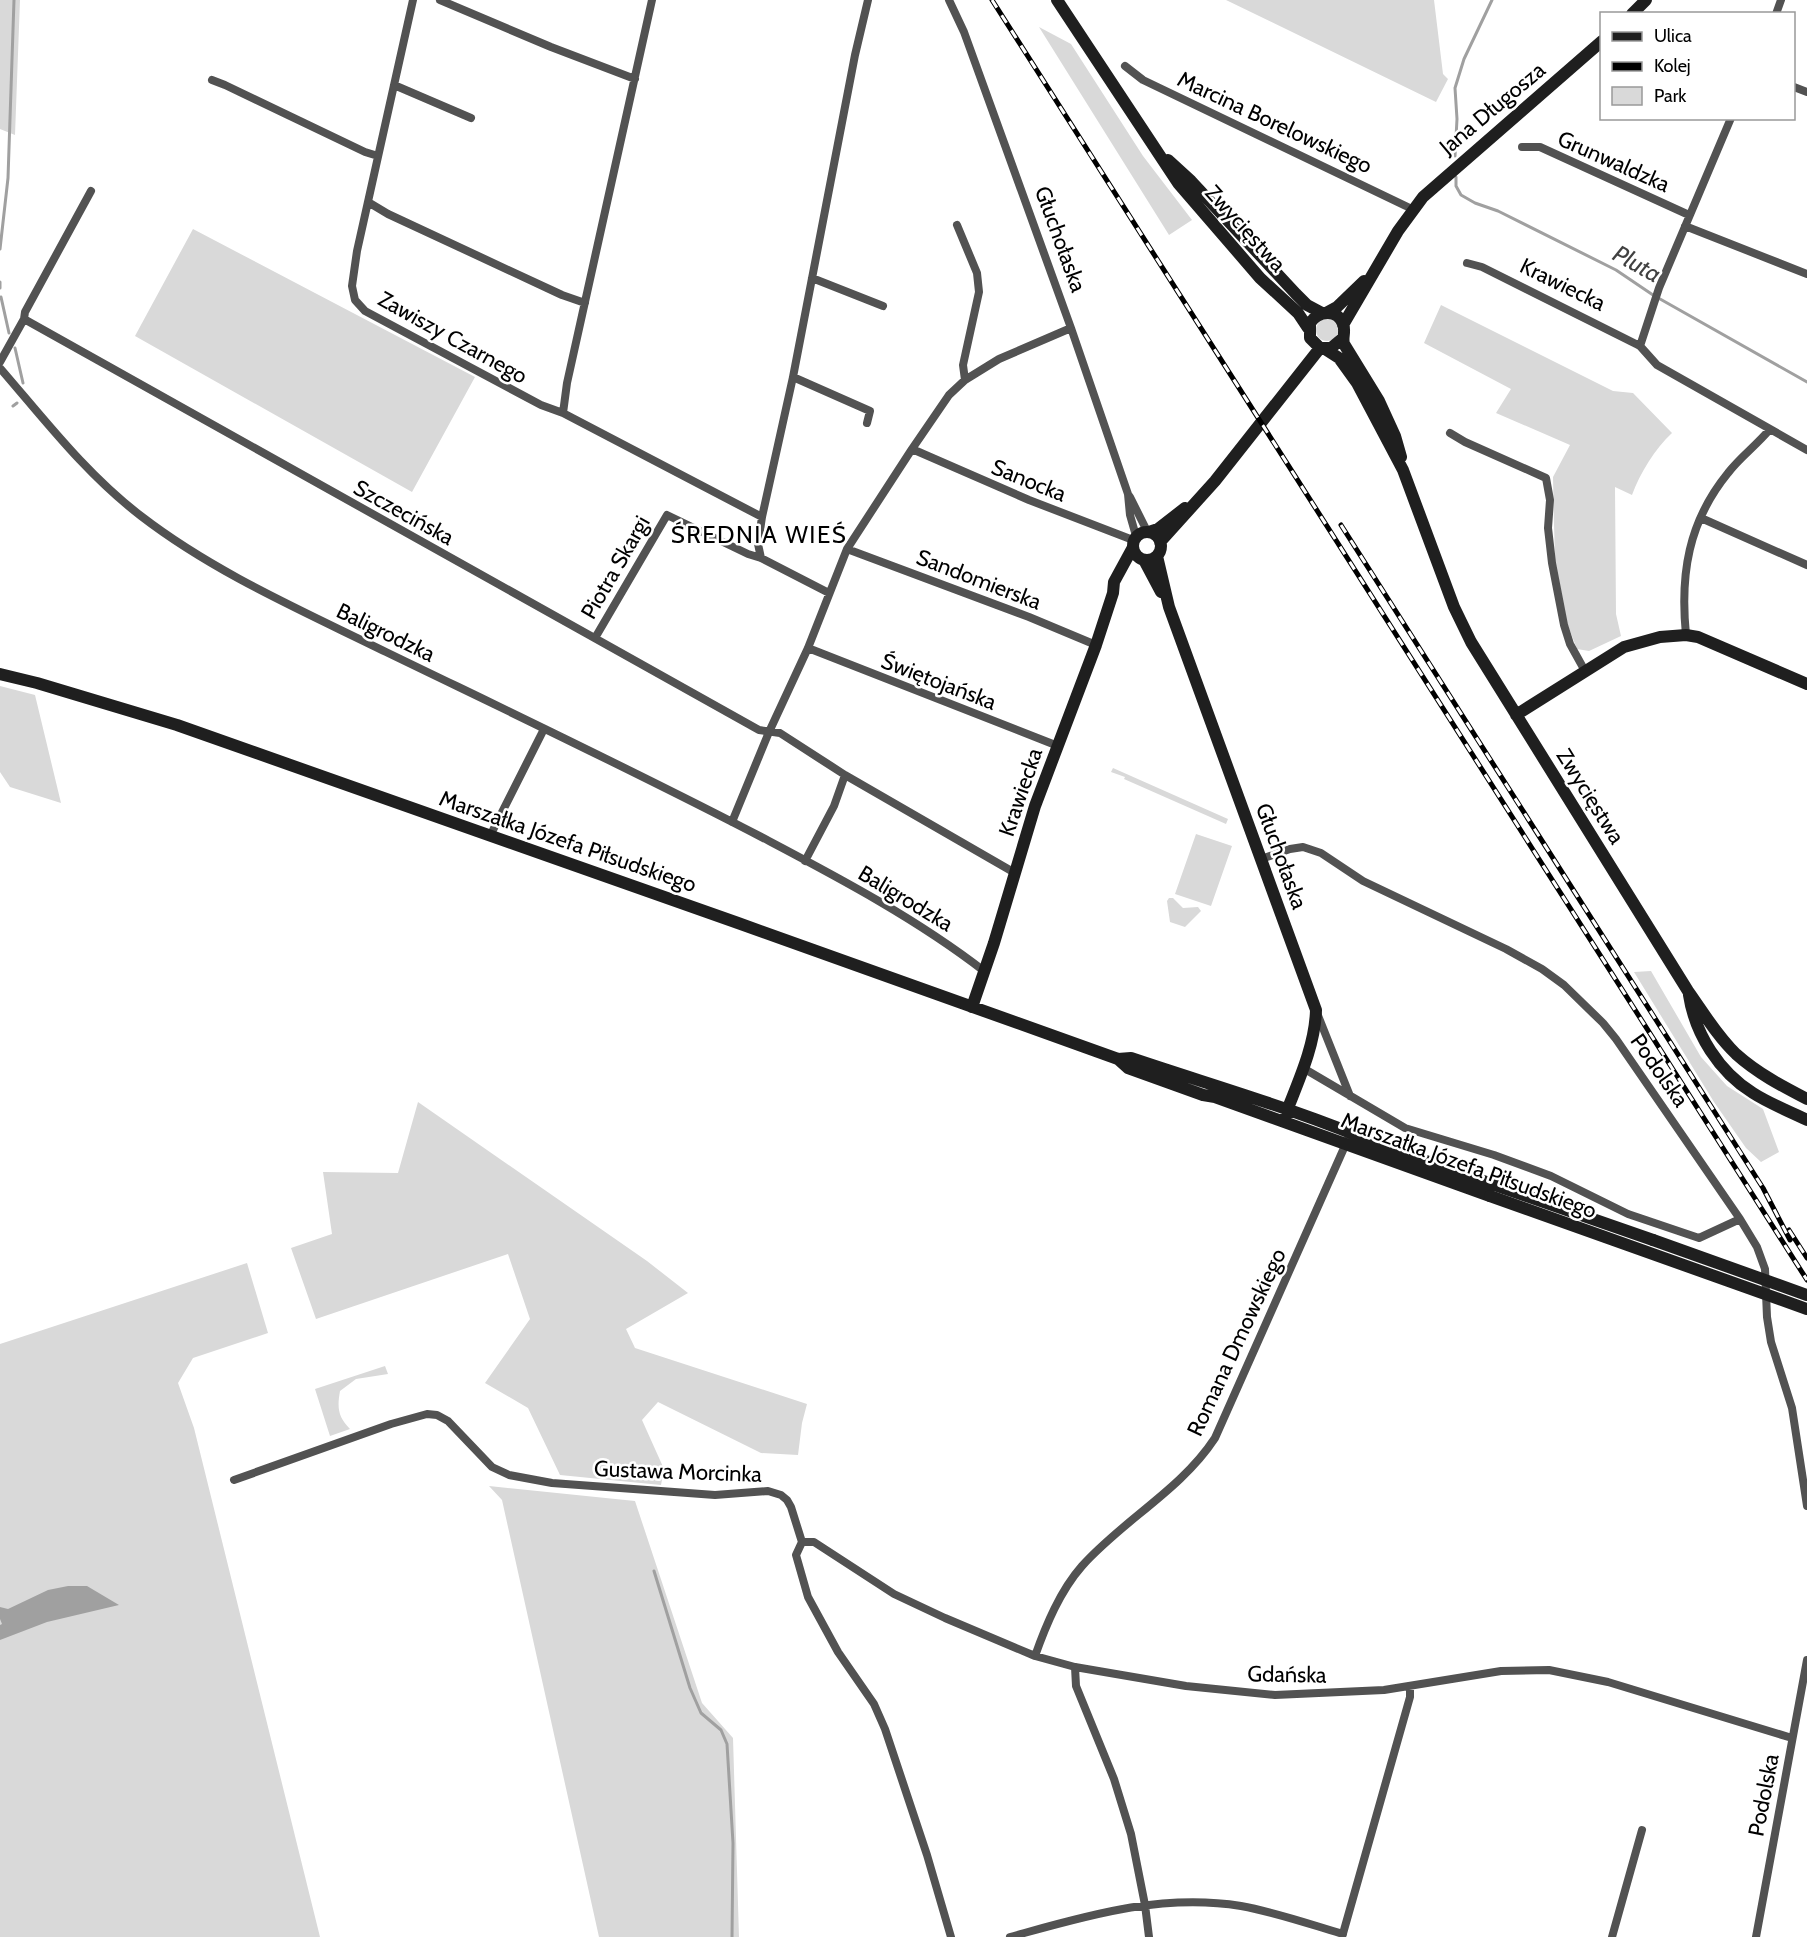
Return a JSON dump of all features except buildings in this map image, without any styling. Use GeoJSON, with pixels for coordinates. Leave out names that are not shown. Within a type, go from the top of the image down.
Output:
{"type":"FeatureCollection","features":[{"type":"Feature","properties":{"kind":"main road","name":"Zwycięstwa"},"geometry":{"type":"LineString","coordinates":[[1057,0],[1178,183],[1260,278],[1298,313],[1308,328]]}},
{"type":"Feature","properties":{"kind":"main road"},"geometry":{"type":"LineString","coordinates":[[1634,12],[1646,0]]}},
{"type":"Feature","properties":{"kind":"main road","name":"Jana Długosza"},"geometry":{"type":"LineString","coordinates":[[1412,209],[1446,175],[1600,43]]}},
{"type":"Feature","properties":{"kind":"main road","name":"Zwycięstwa"},"geometry":{"type":"LineString","coordinates":[[1158,151],[1185,175],[1307,305],[1324,313]]}},
{"type":"Feature","properties":{"kind":"main road"},"geometry":{"type":"LineString","coordinates":[[1375,269],[1337,307],[1313,318],[1308,328],[1312,342],[1323,348],[1335,346],[1343,338],[1343,324],[1412,209]]}},
{"type":"Feature","properties":{"kind":"main road"},"geometry":{"type":"LineString","coordinates":[[1324,313],[1337,316],[1343,324]]}},
{"type":"Feature","properties":{"kind":"main road","name":"Zwycięstwa"},"geometry":{"type":"LineString","coordinates":[[1343,338],[1348,353],[1379,401],[1389,422],[1400,450],[1403,470]]}},
{"type":"Feature","properties":{"kind":"main road","name":"Zwycięstwa"},"geometry":{"type":"LineString","coordinates":[[1323,348],[1339,358],[1357,383],[1403,470],[1454,608],[1471,642],[1688,991],[1719,1034],[1737,1054],[1765,1076],[1807,1099]]}},
{"type":"Feature","properties":{"kind":"main road"},"geometry":{"type":"LineString","coordinates":[[1160,542],[1215,480],[1323,348]]}},
{"type":"Feature","properties":{"kind":"main road"},"geometry":{"type":"LineString","coordinates":[[1140,537],[1158,529],[1196,501]]}},
{"type":"Feature","properties":{"kind":"main road"},"geometry":{"type":"LineString","coordinates":[[1140,537],[1158,537],[1160,552],[1157,556],[1143,560],[1136,556],[1140,537]]}},
{"type":"Feature","properties":{"kind":"main road","name":"Krawiecka"},"geometry":{"type":"LineString","coordinates":[[972,1007],[1035,806],[1096,645],[1113,593],[1114,582],[1140,537]]}},
{"type":"Feature","properties":{"kind":"main road","name":"Głuchołaska"},"geometry":{"type":"LineString","coordinates":[[1157,556],[1169,607],[1316,1010],[1316,1024],[1285,1116]]}},
{"type":"Feature","properties":{"kind":"main road","name":"Krawiecka"},"geometry":{"type":"LineString","coordinates":[[1113,593],[1126,572],[1135,563],[1143,560]]}},
{"type":"Feature","properties":{"kind":"main road","name":"Głuchołaska"},"geometry":{"type":"LineString","coordinates":[[1143,560],[1169,607]]}},
{"type":"Feature","properties":{"kind":"main road"},"geometry":{"type":"LineString","coordinates":[[1516,715],[1624,647],[1660,637],[1686,635],[1698,637],[1807,684]]}},
{"type":"Feature","properties":{"kind":"main road","name":"Marszałka Józefa Piłsudskiego"},"geometry":{"type":"LineString","coordinates":[[2,674],[177,725],[1118,1059],[1128,1068],[1285,1116],[1348,1138],[1807,1308]]}},
{"type":"Feature","properties":{"kind":"main road"},"geometry":{"type":"LineString","coordinates":[[1688,991],[1691,1012],[1700,1033],[1723,1067],[1752,1093],[1807,1120]]}},
{"type":"Feature","properties":{"kind":"main road","name":"Marszałka Józefa Piłsudskiego"},"geometry":{"type":"LineString","coordinates":[[1492,1190],[1807,1295]]}},
{"type":"Feature","properties":{"kind":"street","name":"Zawiszy Czarnego"},"geometry":{"type":"LineString","coordinates":[[413,0],[368,202],[352,286],[355,300],[365,311],[541,405],[563,413],[762,517]]}},
{"type":"Feature","properties":{"kind":"street"},"geometry":{"type":"LineString","coordinates":[[440,0],[634,79]]}},
{"type":"Feature","properties":{"kind":"street"},"geometry":{"type":"LineString","coordinates":[[563,413],[652,0]]}},
{"type":"Feature","properties":{"kind":"street"},"geometry":{"type":"LineString","coordinates":[[761,558],[758,544],[762,517],[868,0]]}},
{"type":"Feature","properties":{"kind":"street","name":"Głuchołaska"},"geometry":{"type":"LineString","coordinates":[[949,0],[964,32],[1071,328],[1128,494],[1140,537]]}},
{"type":"Feature","properties":{"kind":"street","name":"Marcina Borelowskiego"},"geometry":{"type":"LineString","coordinates":[[1125,66],[1143,80],[1412,209]]}},
{"type":"Feature","properties":{"kind":"street"},"geometry":{"type":"LineString","coordinates":[[212,81],[378,156]]}},
{"type":"Feature","properties":{"kind":"street"},"geometry":{"type":"LineString","coordinates":[[394,85],[471,118]]}},
{"type":"Feature","properties":{"kind":"street","name":"Grunwaldzka"},"geometry":{"type":"LineString","coordinates":[[1640,346],[1652,304],[1730,120]]}},
{"type":"Feature","properties":{"kind":"street","name":"Grunwaldzka"},"geometry":{"type":"LineString","coordinates":[[1522,147],[1540,147],[1689,215]]}},
{"type":"Feature","properties":{"kind":"street"},"geometry":{"type":"LineString","coordinates":[[0,362],[92,191]]}},
{"type":"Feature","properties":{"kind":"street"},"geometry":{"type":"LineString","coordinates":[[368,202],[408,224],[562,295],[585,303]]}},
{"type":"Feature","properties":{"kind":"street"},"geometry":{"type":"LineString","coordinates":[[957,225],[977,273],[979,292],[963,365],[964,380]]}},
{"type":"Feature","properties":{"kind":"street"},"geometry":{"type":"LineString","coordinates":[[1685,226],[1807,274]]}},
{"type":"Feature","properties":{"kind":"street","name":"Krawiecka"},"geometry":{"type":"LineString","coordinates":[[1467,263],[1482,267],[1640,346],[1657,365],[1807,450]]}},
{"type":"Feature","properties":{"kind":"street"},"geometry":{"type":"LineString","coordinates":[[812,278],[883,306]]}},
{"type":"Feature","properties":{"kind":"street","name":"Szczecińska"},"geometry":{"type":"LineString","coordinates":[[24,319],[759,730],[780,733],[845,775],[1015,873]]}},
{"type":"Feature","properties":{"kind":"street"},"geometry":{"type":"LineString","coordinates":[[732,822],[769,732],[808,648],[847,549],[912,449],[950,395],[964,380],[999,359],[1071,328]]}},
{"type":"Feature","properties":{"kind":"street","name":"Baligrodzka"},"geometry":{"type":"LineString","coordinates":[[0,368],[95,478],[171,538],[288,604],[732,822],[806,861],[936,936],[984,971]]}},
{"type":"Feature","properties":{"kind":"street"},"geometry":{"type":"LineString","coordinates":[[792,377],[870,411],[867,423]]}},
{"type":"Feature","properties":{"kind":"street"},"geometry":{"type":"LineString","coordinates":[[1686,635],[1684,573],[1688,552],[1701,518],[1714,491],[1728,472],[1770,429]]}},
{"type":"Feature","properties":{"kind":"street"},"geometry":{"type":"LineString","coordinates":[[1450,433],[1546,478],[1550,500],[1548,528],[1552,562],[1564,626],[1570,644],[1585,671]]}},
{"type":"Feature","properties":{"kind":"street","name":"Sanocka"},"geometry":{"type":"LineString","coordinates":[[912,449],[1019,496],[1140,537]]}},
{"type":"Feature","properties":{"kind":"street","name":"Piotra Skargi"},"geometry":{"type":"LineString","coordinates":[[595,638],[667,515],[761,558],[829,594]]}},
{"type":"Feature","properties":{"kind":"street"},"geometry":{"type":"LineString","coordinates":[[1701,518],[1807,565]]}},
{"type":"Feature","properties":{"kind":"street","name":"Sandomierska"},"geometry":{"type":"LineString","coordinates":[[847,549],[1029,617],[1096,645]]}},
{"type":"Feature","properties":{"kind":"street","name":"Świętojańska"},"geometry":{"type":"LineString","coordinates":[[808,648],[1058,746]]}},
{"type":"Feature","properties":{"kind":"street"},"geometry":{"type":"LineString","coordinates":[[490,836],[544,729]]}},
{"type":"Feature","properties":{"kind":"street"},"geometry":{"type":"LineString","coordinates":[[806,861],[834,806],[845,775]]}},
{"type":"Feature","properties":{"kind":"street","name":"Podolska"},"geometry":{"type":"LineString","coordinates":[[1261,859],[1290,849],[1303,848],[1321,854],[1363,881],[1506,949],[1542,969],[1564,985],[1604,1023],[1757,1247],[1765,1269],[1767,1317],[1771,1342],[1792,1408],[1807,1506]]}},
{"type":"Feature","properties":{"kind":"street","name":"Marszałka Józefa Piłsudskiego"},"geometry":{"type":"LineString","coordinates":[[1316,1010],[1351,1096]]}},
{"type":"Feature","properties":{"kind":"street","name":"Marszałka Józefa Piłsudskiego"},"geometry":{"type":"LineString","coordinates":[[1303,1068],[1405,1128],[1494,1155],[1551,1176],[1628,1214],[1700,1238],[1740,1219]]}},
{"type":"Feature","properties":{"kind":"street","name":"Romana Dmowskiego"},"geometry":{"type":"LineString","coordinates":[[1035,1656],[1063,1593],[1083,1565],[1186,1474],[1203,1456],[1215,1438],[1348,1138]]}},
{"type":"Feature","properties":{"kind":"street","name":"Gustawa Morcinka"},"geometry":{"type":"LineString","coordinates":[[234,1480],[427,1414],[438,1415],[448,1421],[492,1467],[509,1475],[563,1484],[715,1494],[768,1491],[781,1495],[791,1507],[802,1542],[796,1555],[808,1597],[838,1652],[874,1704],[885,1729],[927,1855],[951,1937]]}},
{"type":"Feature","properties":{"kind":"street","name":"Gdańska"},"geometry":{"type":"LineString","coordinates":[[802,1542],[814,1542],[894,1594],[945,1618],[1035,1656],[1075,1667],[1186,1686],[1269,1694],[1324,1694],[1410,1686],[1501,1671],[1527,1669],[1563,1671],[1608,1682],[1792,1738]]}},
{"type":"Feature","properties":{"kind":"street","name":"Podolska"},"geometry":{"type":"LineString","coordinates":[[1756,1937],[1807,1660]]}},
{"type":"Feature","properties":{"kind":"street"},"geometry":{"type":"LineString","coordinates":[[1075,1667],[1076,1686],[1121,1801],[1137,1857],[1149,1937]]}},
{"type":"Feature","properties":{"kind":"street"},"geometry":{"type":"LineString","coordinates":[[1010,1937],[1108,1911],[1145,1905],[1200,1903],[1239,1906],[1262,1911],[1343,1936],[1410,1697],[1410,1686]]}},
{"type":"Feature","properties":{"kind":"street"},"geometry":{"type":"LineString","coordinates":[[1612,1937],[1642,1830]]}},
{"type":"Feature","properties":{"kind":"green space"},"geometry":{"type":"Polygon","coordinates":[[[0,0],[20,0],[15,135],[0,129],[0,0]]]}},
{"type":"Feature","properties":{"kind":"green space"},"geometry":{"type":"Polygon","coordinates":[[[1226,0],[1434,0],[1443,74],[1448,79],[1436,102],[1226,0]]]}},
{"type":"Feature","properties":{"kind":"green space"},"geometry":{"type":"Polygon","coordinates":[[[1039,27],[1071,44],[1143,156],[1192,220],[1169,235],[1039,27]]]}},
{"type":"Feature","properties":{"kind":"green space"},"geometry":{"type":"Polygon","coordinates":[[[193,229],[475,377],[412,492],[135,336],[193,229]]]}},
{"type":"Feature","properties":{"kind":"green space"},"geometry":{"type":"Polygon","coordinates":[[[1441,305],[1613,391],[1633,393],[1672,433],[1649,462],[1632,495],[1615,487],[1616,614],[1621,636],[1589,651],[1577,649],[1567,623],[1555,560],[1553,477],[1570,445],[1496,413],[1511,389],[1424,343],[1441,305]]]}},
{"type":"Feature","properties":{"kind":"green space"},"geometry":{"type":"Polygon","coordinates":[[[1327,319],[1335,322],[1338,330],[1335,338],[1327,341],[1319,338],[1316,330],[1319,322],[1327,319]]]}},
{"type":"Feature","properties":{"kind":"green space"},"geometry":{"type":"Polygon","coordinates":[[[0,686],[35,695],[61,803],[10,787],[0,772],[0,686]]]}},
{"type":"Feature","properties":{"kind":"green space"},"geometry":{"type":"Polygon","coordinates":[[[1113,768],[1228,819],[1226,824],[1124,779],[1125,777],[1111,772],[1113,768]]]}},
{"type":"Feature","properties":{"kind":"green space"},"geometry":{"type":"Polygon","coordinates":[[[1196,834],[1232,846],[1211,906],[1175,894],[1196,834]]]}},
{"type":"Feature","properties":{"kind":"green space"},"geometry":{"type":"Polygon","coordinates":[[[1173,898],[1183,908],[1198,907],[1201,911],[1185,927],[1170,922],[1167,901],[1173,898]]]}},
{"type":"Feature","properties":{"kind":"green space"},"geometry":{"type":"Polygon","coordinates":[[[1651,971],[1701,1057],[1727,1086],[1763,1109],[1779,1152],[1761,1162],[1746,1148],[1714,1102],[1634,972],[1651,971]]]}},
{"type":"Feature","properties":{"kind":"green space"},"geometry":{"type":"Polygon","coordinates":[[[418,1102],[647,1261],[688,1293],[626,1329],[635,1348],[807,1404],[798,1455],[761,1453],[658,1402],[642,1420],[664,1469],[661,1485],[560,1475],[528,1408],[485,1383],[530,1319],[508,1254],[316,1319],[291,1248],[332,1234],[323,1172],[398,1173],[418,1102]]]}},
{"type":"Feature","properties":{"kind":"green space"},"geometry":{"type":"Polygon","coordinates":[[[247,1263],[268,1333],[193,1358],[178,1383],[194,1428],[320,1937],[0,1937],[0,1344],[247,1263]]]}},
{"type":"Feature","properties":{"kind":"green space"},"geometry":{"type":"Polygon","coordinates":[[[385,1366],[388,1374],[356,1379],[340,1391],[339,1412],[350,1429],[330,1436],[315,1389],[385,1366]]]}},
{"type":"Feature","properties":{"kind":"green space"},"geometry":{"type":"Polygon","coordinates":[[[489,1486],[635,1501],[702,1703],[733,1738],[739,1937],[599,1937],[502,1500],[489,1486]]]}},
{"type":"Feature","properties":{"kind":"shaded area"},"geometry":{"type":"Polygon","coordinates":[[[68,1586],[87,1586],[119,1605],[47,1622],[0,1640],[0,1625],[2,1624],[0,1607],[8,1609],[48,1590],[68,1586]]]}},
{"type":"Feature","properties":{"kind":"waterway"},"geometry":{"type":"LineString","coordinates":[[0,249],[8,178],[14,0]]}},
{"type":"Feature","properties":{"kind":"waterway","name":"Pluta"},"geometry":{"type":"LineString","coordinates":[[1455,156],[1457,119],[1455,88],[1464,59],[1492,0]]}},
{"type":"Feature","properties":{"kind":"waterway","name":"Pluta"},"geometry":{"type":"LineString","coordinates":[[1456,177],[1456,186],[1461,195],[1616,270],[1653,295],[1807,382]]}},
{"type":"Feature","properties":{"kind":"waterway"},"geometry":{"type":"LineString","coordinates":[[0,282],[0,288]]}},
{"type":"Feature","properties":{"kind":"waterway"},"geometry":{"type":"LineString","coordinates":[[1,297],[9,333]]}},
{"type":"Feature","properties":{"kind":"waterway"},"geometry":{"type":"LineString","coordinates":[[15,348],[23,383]]}},
{"type":"Feature","properties":{"kind":"waterway"},"geometry":{"type":"LineString","coordinates":[[13,406],[17,403]]}},
{"type":"Feature","properties":{"kind":"waterway"},"geometry":{"type":"LineString","coordinates":[[654,1571],[690,1688],[701,1713],[721,1730],[727,1744],[733,1843],[732,1937]]}},
{"type":"Feature","properties":{"kind":"railway"},"geometry":{"type":"LineString","coordinates":[[992,0],[1807,1280]]}},
{"type":"Feature","properties":{"kind":"railway"},"geometry":{"type":"LineString","coordinates":[[1341,525],[1763,1188],[1790,1240]]}},
{"type":"Feature","properties":{"kind":"railway"},"geometry":{"type":"LineString","coordinates":[[1789,1230],[1807,1258]]}},
{"type":"Feature","properties":{"kind":"district","name":"ŚREDNIA WIEŚ"},"geometry":{"type":"Point","coordinates":[759,535]}}]}
